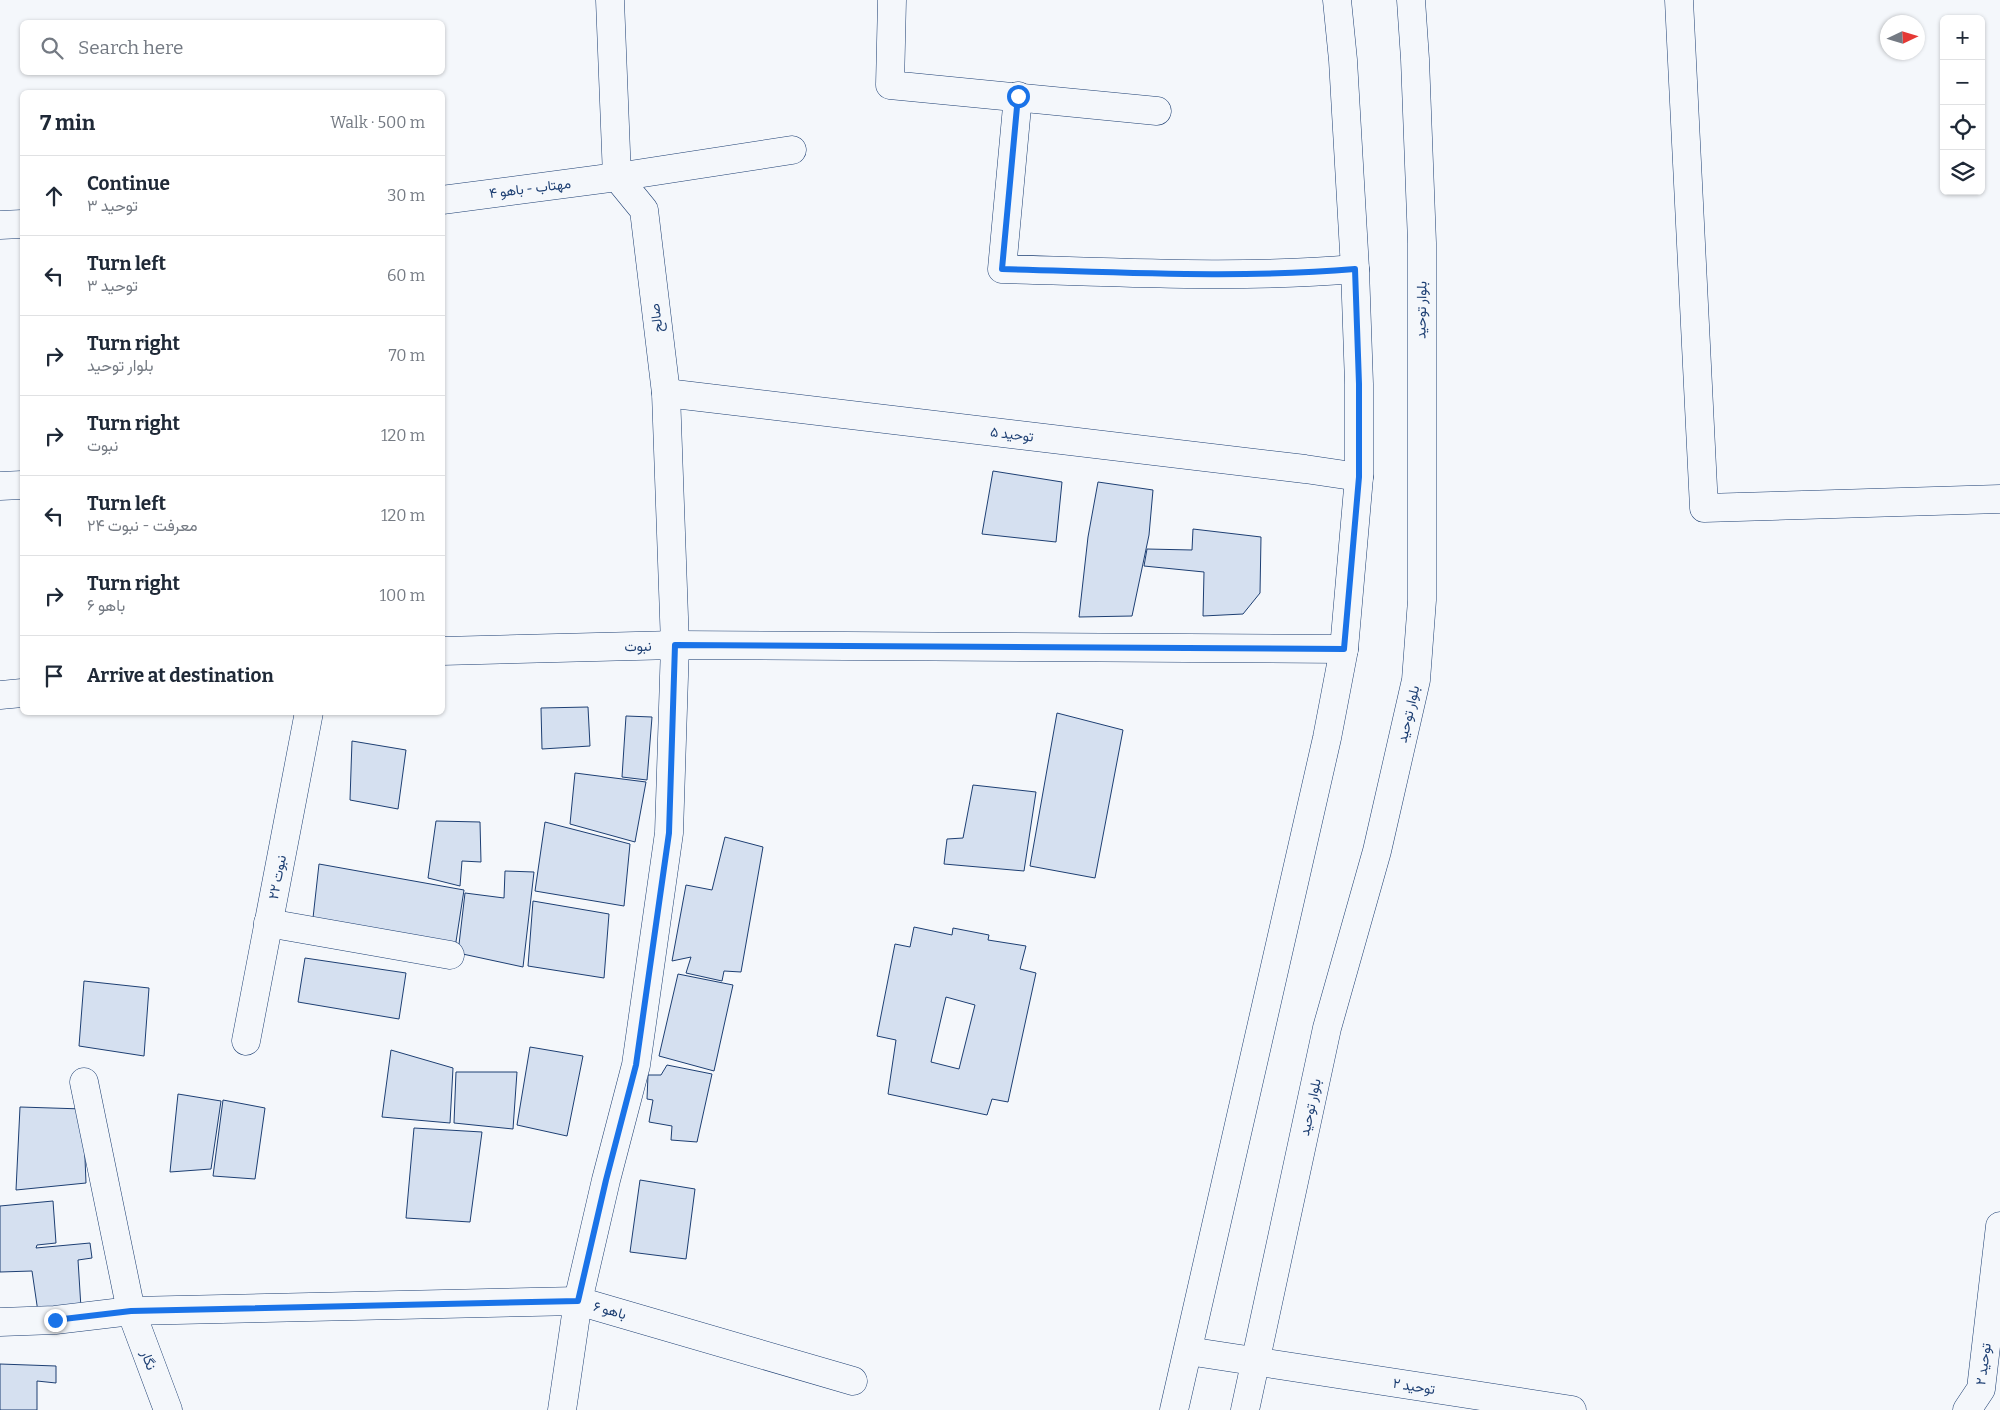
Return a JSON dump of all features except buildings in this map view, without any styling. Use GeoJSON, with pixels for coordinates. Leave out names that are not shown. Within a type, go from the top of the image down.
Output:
{"type":"FeatureCollection","features":[{"type":"Feature","properties":{"kind":"street"},"geometry":{"type":"LineString","coordinates":[[610,0],[617,177]]}},
{"type":"Feature","properties":{"kind":"street"},"geometry":{"type":"LineString","coordinates":[[892,0],[890,85],[1158,111]]}},
{"type":"Feature","properties":{"kind":"street"},"geometry":{"type":"LineString","coordinates":[[1174,1410],[1327,738],[1344,649],[1359,477],[1359,384],[1344,69],[1337,0]]}},
{"type":"Feature","properties":{"kind":"street","name":"بلوار توحید"},"geometry":{"type":"LineString","coordinates":[[1245,1410],[1327,1028],[1377,851],[1416,680],[1422,600],[1422,242],[1411,0]]}},
{"type":"Feature","properties":{"kind":"street"},"geometry":{"type":"LineString","coordinates":[[1679,0],[1704,508],[2000,499]]}},
{"type":"Feature","properties":{"kind":"street"},"geometry":{"type":"LineString","coordinates":[[1018,96],[1002,269],[1252,274],[1300,274],[1355,269]]}},
{"type":"Feature","properties":{"kind":"street","name":"مهتاب - باهو ۴"},"geometry":{"type":"LineString","coordinates":[[445,200],[617,177],[792,150]]}},
{"type":"Feature","properties":{"kind":"street","name":"صالح"},"geometry":{"type":"LineString","coordinates":[[562,1410],[578,1301],[606,1180],[636,1065],[669,833],[675,645],[666,393],[644,210],[617,177]]}},
{"type":"Feature","properties":{"kind":"street"},"geometry":{"type":"LineString","coordinates":[[0,225],[20,224]]}},
{"type":"Feature","properties":{"kind":"street","name":"توحید ۵"},"geometry":{"type":"LineString","coordinates":[[666,393],[1305,468],[1359,477]]}},
{"type":"Feature","properties":{"kind":"street"},"geometry":{"type":"LineString","coordinates":[[0,486],[20,485]]}},
{"type":"Feature","properties":{"kind":"street","name":"نبوت"},"geometry":{"type":"LineString","coordinates":[[445,651],[675,645],[1344,649]]}},
{"type":"Feature","properties":{"kind":"street"},"geometry":{"type":"LineString","coordinates":[[0,695],[20,693]]}},
{"type":"Feature","properties":{"kind":"street","name":"نبوت ۲۲"},"geometry":{"type":"LineString","coordinates":[[246,1041],[308,715]]}},
{"type":"Feature","properties":{"kind":"street"},"geometry":{"type":"LineString","coordinates":[[268,924],[450,955]]}},
{"type":"Feature","properties":{"kind":"street","name":"نگار"},"geometry":{"type":"LineString","coordinates":[[84,1082],[131,1311],[168,1410]]}},
{"type":"Feature","properties":{"kind":"street","name":"توحید ۲"},"geometry":{"type":"LineString","coordinates":[[1967,1410],[1981,1389],[2000,1226]]}},
{"type":"Feature","properties":{"kind":"street","name":"باهو ۶"},"geometry":{"type":"LineString","coordinates":[[0,1322],[55,1320],[131,1311],[578,1301],[853,1381]]}},
{"type":"Feature","properties":{"kind":"street","name":"توحید ۲"},"geometry":{"type":"LineString","coordinates":[[1188,1351],[1572,1410]]}},
{"type":"Feature","properties":{"kind":"route"},"geometry":{"type":"LineString","coordinates":[[55,1320],[131,1311],[578,1301],[606,1180],[636,1065],[669,833],[675,645],[1344,649],[1359,477],[1359,384],[1355,269],[1300,274],[1252,274],[1002,269],[1018,96]]}}]}
